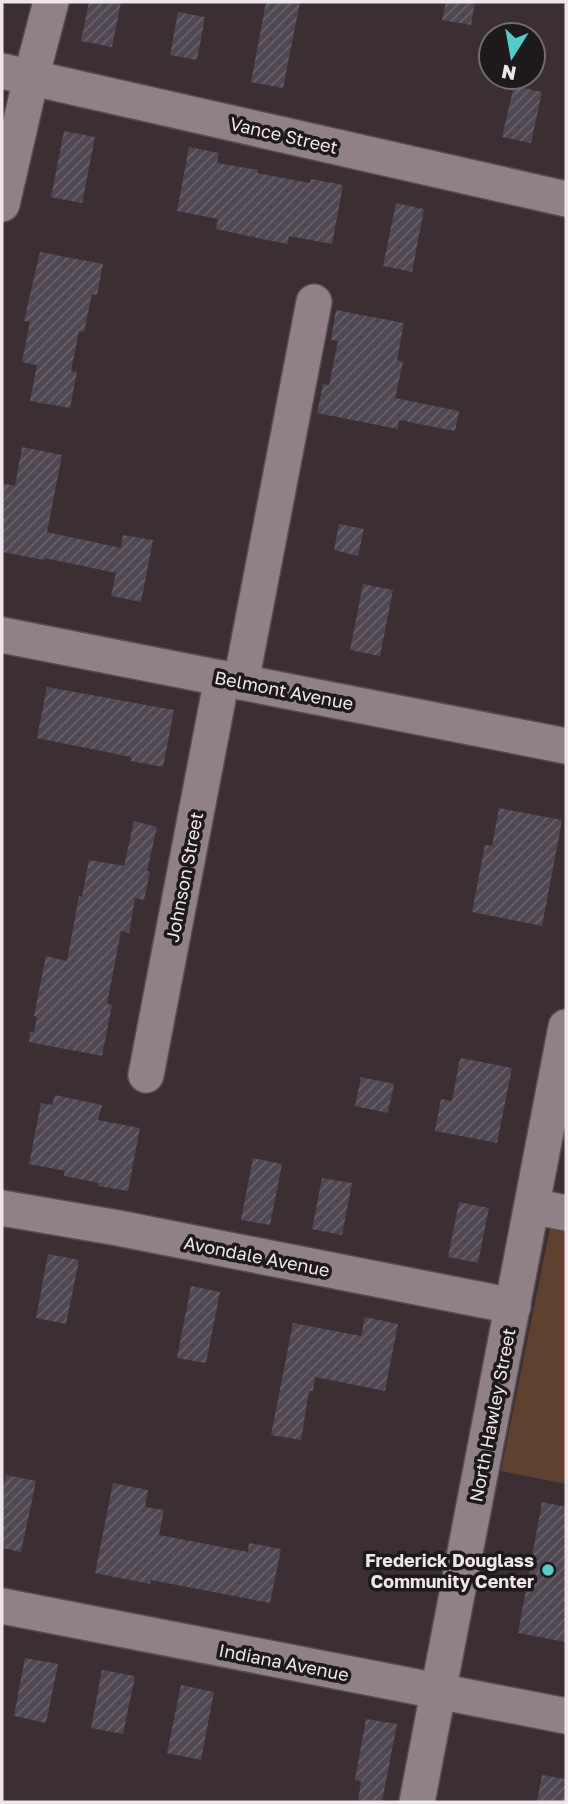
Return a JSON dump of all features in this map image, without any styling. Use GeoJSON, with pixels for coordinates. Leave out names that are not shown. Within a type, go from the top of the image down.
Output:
{"type":"FeatureCollection","features":[{"type":"Feature","properties":{"kind":"street"},"geometry":{"type":"LineString","coordinates":[[2,204],[16,75],[51,2]]}},
{"type":"Feature","properties":{"kind":"street","name":"Vance Street"},"geometry":{"type":"LineString","coordinates":[[16,75],[566,200]]}},
{"type":"Feature","properties":{"kind":"street","name":"Johnson Street"},"geometry":{"type":"LineString","coordinates":[[146,1075],[314,302]]}},
{"type":"Feature","properties":{"kind":"street","name":"Belmont Avenue"},"geometry":{"type":"LineString","coordinates":[[2,635],[566,746]]}},
{"type":"Feature","properties":{"kind":"street","name":"North Hawley Street"},"geometry":{"type":"LineString","coordinates":[[417,1802],[566,1027]]}},
{"type":"Feature","properties":{"kind":"street"},"geometry":{"type":"LineString","coordinates":[[532,1206],[566,1213]]}},
{"type":"Feature","properties":{"kind":"street","name":"Avondale Avenue"},"geometry":{"type":"LineString","coordinates":[[2,1208],[118,1228],[513,1306]]}},
{"type":"Feature","properties":{"kind":"street","name":"Indiana Avenue"},"geometry":{"type":"LineString","coordinates":[[2,1606],[566,1716]]}},
{"type":"Feature","properties":{"kind":"shaded area"},"geometry":{"type":"Polygon","coordinates":[[[550,1228],[566,1232],[566,1484],[501,1471],[550,1228]]]}},
{"type":"Feature","properties":{"kind":"building"},"geometry":{"type":"Polygon","coordinates":[[[89,2],[121,2],[112,47],[81,41],[89,2]]]}},
{"type":"Feature","properties":{"kind":"building"},"geometry":{"type":"Polygon","coordinates":[[[266,2],[300,2],[283,88],[251,82],[266,2]]]}},
{"type":"Feature","properties":{"kind":"building"},"geometry":{"type":"Polygon","coordinates":[[[446,2],[475,2],[471,25],[442,20],[446,2]]]}},
{"type":"Feature","properties":{"kind":"building"},"geometry":{"type":"Polygon","coordinates":[[[178,12],[205,17],[197,60],[170,55],[178,12]]]}},
{"type":"Feature","properties":{"kind":"building"},"geometry":{"type":"Polygon","coordinates":[[[513,91],[542,92],[531,143],[502,137],[513,91]]]}},
{"type":"Feature","properties":{"kind":"building"},"geometry":{"type":"Polygon","coordinates":[[[64,131],[95,137],[82,203],[51,197],[64,131]]]}},
{"type":"Feature","properties":{"kind":"building"},"geometry":{"type":"Polygon","coordinates":[[[189,147],[219,153],[217,163],[258,170],[257,173],[310,183],[311,179],[343,185],[332,244],[289,236],[288,244],[257,238],[216,229],[218,219],[177,211],[189,147]]]}},
{"type":"Feature","properties":{"kind":"building"},"geometry":{"type":"Polygon","coordinates":[[[396,203],[424,209],[412,272],[383,266],[396,203]]]}},
{"type":"Feature","properties":{"kind":"building"},"geometry":{"type":"Polygon","coordinates":[[[40,252],[103,264],[97,295],[92,294],[84,332],[79,331],[71,371],[77,372],[70,408],[30,401],[37,365],[22,362],[30,322],[24,321],[40,252]]]}},
{"type":"Feature","properties":{"kind":"building"},"geometry":{"type":"Polygon","coordinates":[[[336,310],[404,323],[397,360],[403,362],[395,398],[459,411],[455,431],[399,420],[398,429],[317,413],[323,384],[329,385],[338,341],[331,340],[336,310]]]}},
{"type":"Feature","properties":{"kind":"building"},"geometry":{"type":"Polygon","coordinates":[[[22,447],[62,455],[47,532],[121,548],[123,535],[153,540],[141,602],[111,596],[116,573],[2,552],[2,483],[15,486],[22,447]]]}},
{"type":"Feature","properties":{"kind":"building"},"geometry":{"type":"Polygon","coordinates":[[[339,524],[364,529],[358,556],[334,550],[339,524]]]}},
{"type":"Feature","properties":{"kind":"building"},"geometry":{"type":"Polygon","coordinates":[[[363,584],[393,590],[380,656],[350,650],[363,584]]]}},
{"type":"Feature","properties":{"kind":"building"},"geometry":{"type":"Polygon","coordinates":[[[47,687],[174,710],[163,767],[131,761],[131,757],[37,738],[47,687]]]}},
{"type":"Feature","properties":{"kind":"building"},"geometry":{"type":"Polygon","coordinates":[[[499,808],[562,820],[542,926],[472,912],[485,845],[492,846],[499,808]]]}},
{"type":"Feature","properties":{"kind":"building"},"geometry":{"type":"Polygon","coordinates":[[[134,821],[157,827],[147,871],[150,872],[144,900],[135,898],[129,933],[121,931],[107,1004],[112,1005],[102,1056],[29,1042],[37,1017],[34,1016],[46,956],[67,961],[79,896],[82,897],[89,860],[124,866],[134,821]]]}},
{"type":"Feature","properties":{"kind":"building"},"geometry":{"type":"Polygon","coordinates":[[[460,1058],[512,1068],[497,1143],[435,1131],[441,1099],[452,1101],[460,1058]]]}},
{"type":"Feature","properties":{"kind":"building"},"geometry":{"type":"Polygon","coordinates":[[[361,1077],[394,1084],[388,1113],[355,1106],[361,1077]]]}},
{"type":"Feature","properties":{"kind":"building"},"geometry":{"type":"Polygon","coordinates":[[[55,1095],[102,1105],[98,1120],[140,1128],[128,1191],[98,1186],[99,1183],[64,1176],[65,1171],[29,1164],[41,1103],[52,1105],[55,1095]]]}},
{"type":"Feature","properties":{"kind":"building"},"geometry":{"type":"Polygon","coordinates":[[[253,1158],[282,1164],[270,1225],[241,1220],[253,1158]]]}},
{"type":"Feature","properties":{"kind":"building"},"geometry":{"type":"Polygon","coordinates":[[[322,1178],[352,1183],[342,1235],[312,1229],[322,1178]]]}},
{"type":"Feature","properties":{"kind":"building"},"geometry":{"type":"Polygon","coordinates":[[[459,1202],[489,1208],[478,1263],[448,1257],[459,1202]]]}},
{"type":"Feature","properties":{"kind":"building"},"geometry":{"type":"Polygon","coordinates":[[[48,1254],[79,1260],[66,1324],[36,1318],[48,1254]]]}},
{"type":"Feature","properties":{"kind":"building"},"geometry":{"type":"Polygon","coordinates":[[[191,1286],[220,1292],[206,1363],[177,1358],[191,1286]]]}},
{"type":"Feature","properties":{"kind":"building"},"geometry":{"type":"Polygon","coordinates":[[[365,1317],[398,1324],[385,1391],[315,1377],[313,1391],[309,1391],[301,1440],[271,1435],[293,1323],[361,1336],[365,1317]]]}},
{"type":"Feature","properties":{"kind":"building"},"geometry":{"type":"Polygon","coordinates":[[[6,1475],[36,1481],[21,1552],[2,1548],[2,1494],[6,1475]]]}},
{"type":"Feature","properties":{"kind":"building"},"geometry":{"type":"Polygon","coordinates":[[[113,1483],[148,1490],[145,1507],[164,1510],[159,1535],[248,1552],[249,1543],[281,1549],[270,1603],[151,1580],[150,1584],[95,1573],[113,1483]]]}},
{"type":"Feature","properties":{"kind":"building","name":"Frederick Douglass Community Center"},"geometry":{"type":"Polygon","coordinates":[[[542,1502],[566,1507],[566,1642],[518,1633],[542,1502]]]}},
{"type":"Feature","properties":{"kind":"building"},"geometry":{"type":"Polygon","coordinates":[[[25,1658],[58,1664],[46,1723],[14,1716],[25,1658]]]}},
{"type":"Feature","properties":{"kind":"building"},"geometry":{"type":"Polygon","coordinates":[[[102,1670],[135,1676],[123,1734],[91,1728],[102,1670]]]}},
{"type":"Feature","properties":{"kind":"building"},"geometry":{"type":"Polygon","coordinates":[[[181,1685],[214,1692],[201,1760],[167,1753],[181,1685]]]}},
{"type":"Feature","properties":{"kind":"building"},"geometry":{"type":"Polygon","coordinates":[[[366,1719],[397,1724],[382,1802],[358,1802],[361,1781],[355,1780],[366,1719]]]}},
{"type":"Feature","properties":{"kind":"building"},"geometry":{"type":"Polygon","coordinates":[[[542,1775],[566,1779],[566,1802],[537,1802],[542,1775]]]}},
{"type":"Feature","properties":{"kind":"place","name":"Frederick Douglass Community Center"},"geometry":{"type":"Point","coordinates":[548,1570]}}]}
